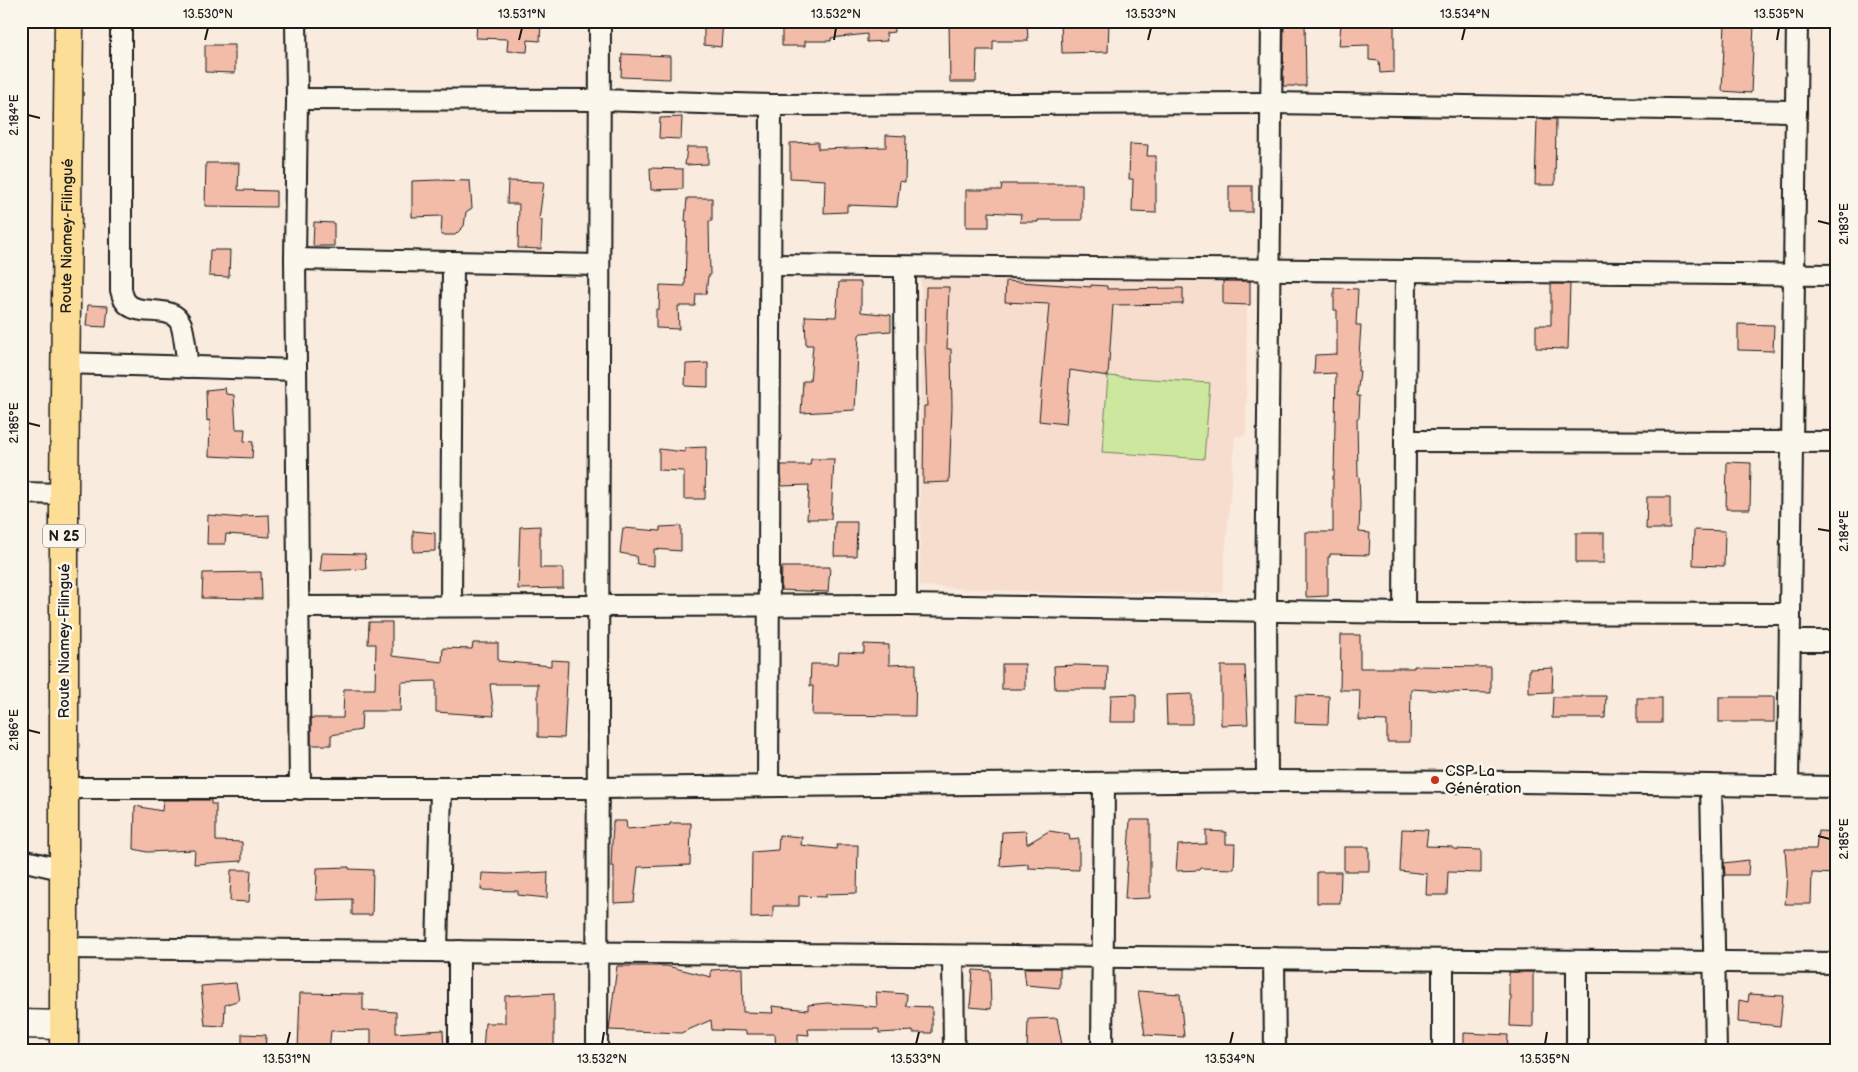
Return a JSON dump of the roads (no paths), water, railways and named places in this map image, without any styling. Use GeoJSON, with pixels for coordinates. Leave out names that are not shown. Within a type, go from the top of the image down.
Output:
{"type":"FeatureCollection","features":[{"type":"Feature","properties":{"kind":"main road","name":"Route Niamey-Filingué"},"geometry":{"type":"LineString","coordinates":[[64,1038],[64,494],[69,21]]}},
{"type":"Feature","properties":{"kind":"street"},"geometry":{"type":"LineString","coordinates":[[122,21],[120,290],[125,302],[134,308],[164,312],[175,317],[181,323],[188,367]]}},
{"type":"Feature","properties":{"kind":"street"},"geometry":{"type":"LineString","coordinates":[[296,21],[298,100],[295,259],[300,789]]}},
{"type":"Feature","properties":{"kind":"street"},"geometry":{"type":"LineString","coordinates":[[598,1051],[600,21]]}},
{"type":"Feature","properties":{"kind":"street"},"geometry":{"type":"LineString","coordinates":[[1268,781],[1266,610],[1272,21]]}},
{"type":"Feature","properties":{"kind":"street"},"geometry":{"type":"LineString","coordinates":[[1788,786],[1796,21]]}},
{"type":"Feature","properties":{"kind":"street"},"geometry":{"type":"LineString","coordinates":[[298,100],[600,100],[771,105],[1271,103],[1796,111]]}},
{"type":"Feature","properties":{"kind":"street"},"geometry":{"type":"LineString","coordinates":[[768,786],[771,105]]}},
{"type":"Feature","properties":{"kind":"street"},"geometry":{"type":"LineString","coordinates":[[295,259],[599,265]]}},
{"type":"Feature","properties":{"kind":"street"},"geometry":{"type":"LineString","coordinates":[[451,606],[453,262]]}},
{"type":"Feature","properties":{"kind":"street"},"geometry":{"type":"LineString","coordinates":[[771,265],[1837,275]]}},
{"type":"Feature","properties":{"kind":"street"},"geometry":{"type":"LineString","coordinates":[[905,266],[906,605]]}},
{"type":"Feature","properties":{"kind":"street"},"geometry":{"type":"LineString","coordinates":[[1404,612],[1406,271]]}},
{"type":"Feature","properties":{"kind":"street"},"geometry":{"type":"LineString","coordinates":[[65,363],[296,370]]}},
{"type":"Feature","properties":{"kind":"street"},"geometry":{"type":"LineString","coordinates":[[1406,441],[1837,442]]}},
{"type":"Feature","properties":{"kind":"street"},"geometry":{"type":"LineString","coordinates":[[21,493],[64,494]]}},
{"type":"Feature","properties":{"kind":"street"},"geometry":{"type":"LineString","coordinates":[[298,607],[906,605],[1404,612],[1790,614]]}},
{"type":"Feature","properties":{"kind":"street"},"geometry":{"type":"LineString","coordinates":[[1790,640],[1837,641]]}},
{"type":"Feature","properties":{"kind":"street"},"geometry":{"type":"LineString","coordinates":[[65,788],[441,789],[1268,781],[1837,787]]}},
{"type":"Feature","properties":{"kind":"street"},"geometry":{"type":"LineString","coordinates":[[1102,1051],[1104,783]]}},
{"type":"Feature","properties":{"kind":"street"},"geometry":{"type":"LineString","coordinates":[[1711,785],[1716,1051]]}},
{"type":"Feature","properties":{"kind":"street"},"geometry":{"type":"LineString","coordinates":[[437,951],[441,789]]}},
{"type":"Feature","properties":{"kind":"street"},"geometry":{"type":"LineString","coordinates":[[21,860],[65,870]]}},
{"type":"Feature","properties":{"kind":"street"},"geometry":{"type":"LineString","coordinates":[[64,948],[1837,963]]}},
{"type":"Feature","properties":{"kind":"street"},"geometry":{"type":"LineString","coordinates":[[459,951],[459,1051]]}},
{"type":"Feature","properties":{"kind":"street"},"geometry":{"type":"LineString","coordinates":[[953,956],[954,1051]]}},
{"type":"Feature","properties":{"kind":"street"},"geometry":{"type":"LineString","coordinates":[[1274,958],[1275,1051]]}},
{"type":"Feature","properties":{"kind":"street"},"geometry":{"type":"LineString","coordinates":[[1443,960],[1443,1051]]}},
{"type":"Feature","properties":{"kind":"street"},"geometry":{"type":"LineString","coordinates":[[1577,1051],[1578,960]]}},
{"type":"Feature","properties":{"kind":"street"},"geometry":{"type":"LineString","coordinates":[[21,1024],[64,1038]]}},
{"type":"Feature","properties":{"kind":"place","name":"CSP La Génération"},"geometry":{"type":"Point","coordinates":[1435,780]}}]}
